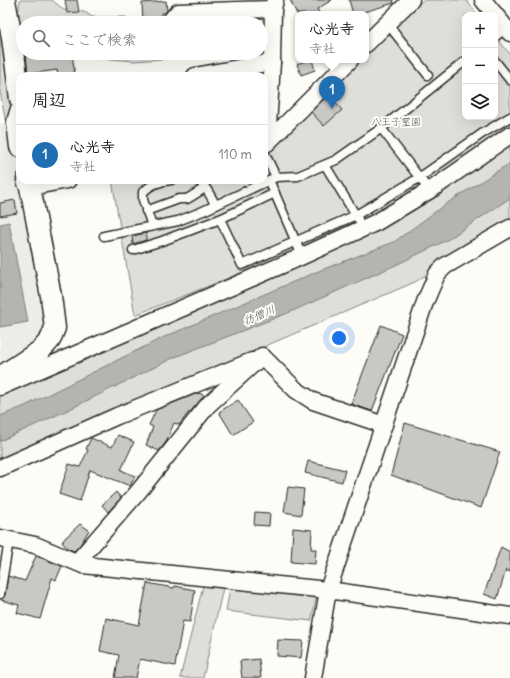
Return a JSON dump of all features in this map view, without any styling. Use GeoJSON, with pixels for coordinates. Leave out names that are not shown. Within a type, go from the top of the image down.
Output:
{"type":"FeatureCollection","features":[{"type":"Feature","properties":{"kind":"street"},"geometry":{"type":"LineString","coordinates":[[5,0],[16,72]]}},
{"type":"Feature","properties":{"kind":"street"},"geometry":{"type":"LineString","coordinates":[[369,41],[411,0]]}},
{"type":"Feature","properties":{"kind":"street"},"geometry":{"type":"LineString","coordinates":[[482,0],[504,33]]}},
{"type":"Feature","properties":{"kind":"street"},"geometry":{"type":"LineString","coordinates":[[175,16],[178,12],[274,5],[272,62],[268,92]]}},
{"type":"Feature","properties":{"kind":"street"},"geometry":{"type":"LineString","coordinates":[[217,72],[272,62]]}},
{"type":"Feature","properties":{"kind":"street"},"geometry":{"type":"LineString","coordinates":[[268,143],[347,63]]}},
{"type":"Feature","properties":{"kind":"street"},"geometry":{"type":"LineString","coordinates":[[0,387],[302,256],[360,221],[377,222],[424,184],[510,135]]}},
{"type":"Feature","properties":{"kind":"street"},"geometry":{"type":"LineString","coordinates":[[0,377],[41,350],[50,340],[54,328],[51,296],[28,184]]}},
{"type":"Feature","properties":{"kind":"street"},"geometry":{"type":"LineString","coordinates":[[313,678],[328,590],[425,302],[437,274],[445,266],[510,228]]}},
{"type":"Feature","properties":{"kind":"street"},"geometry":{"type":"LineString","coordinates":[[262,356],[296,390],[313,401],[384,425]]}},
{"type":"Feature","properties":{"kind":"street"},"geometry":{"type":"LineString","coordinates":[[0,468],[117,416],[262,356]]}},
{"type":"Feature","properties":{"kind":"street"},"geometry":{"type":"LineString","coordinates":[[77,562],[138,492],[208,405],[262,356]]}},
{"type":"Feature","properties":{"kind":"street"},"geometry":{"type":"LineString","coordinates":[[4,539],[35,545],[83,564],[328,590],[510,616]]}},
{"type":"Feature","properties":{"kind":"lane"},"geometry":{"type":"LineString","coordinates":[[387,23],[428,75]]}},
{"type":"Feature","properties":{"kind":"lane"},"geometry":{"type":"LineString","coordinates":[[268,180],[272,178],[298,176],[336,160],[381,128],[462,63]]}},
{"type":"Feature","properties":{"kind":"lane"},"geometry":{"type":"LineString","coordinates":[[498,65],[510,80]]}},
{"type":"Feature","properties":{"kind":"lane"},"geometry":{"type":"LineString","coordinates":[[381,128],[424,184],[483,133],[510,117]]}},
{"type":"Feature","properties":{"kind":"lane"},"geometry":{"type":"LineString","coordinates":[[268,160],[275,192],[302,256]]}},
{"type":"Feature","properties":{"kind":"lane"},"geometry":{"type":"LineString","coordinates":[[220,219],[242,264],[295,242],[360,221],[324,165]]}},
{"type":"Feature","properties":{"kind":"lane"},"geometry":{"type":"LineString","coordinates":[[152,226],[143,200],[143,192],[147,188],[158,184]]}},
{"type":"Feature","properties":{"kind":"lane"},"geometry":{"type":"LineString","coordinates":[[202,184],[216,205]]}},
{"type":"Feature","properties":{"kind":"lane"},"geometry":{"type":"LineString","coordinates":[[104,236],[178,221],[203,211],[260,184]]}},
{"type":"Feature","properties":{"kind":"lane"},"geometry":{"type":"LineString","coordinates":[[146,211],[178,199],[187,199],[205,188]]}},
{"type":"Feature","properties":{"kind":"lane"},"geometry":{"type":"LineString","coordinates":[[132,250],[162,241],[220,219],[275,192]]}},
{"type":"Feature","properties":{"kind":"lane"},"geometry":{"type":"LineString","coordinates":[[0,594],[4,539]]}},
{"type":"Feature","properties":{"kind":"shaded area"},"geometry":{"type":"Polygon","coordinates":[[[16,122],[16,184],[21,184],[55,328],[0,377],[0,124],[16,122]]]}},
{"type":"Feature","properties":{"kind":"green space"},"geometry":{"type":"Polygon","coordinates":[[[0,0],[16,122],[6,123],[0,91],[0,0]]]}},
{"type":"Feature","properties":{"kind":"green space"},"geometry":{"type":"Polygon","coordinates":[[[20,0],[52,0],[64,10],[85,12],[91,16],[18,16],[20,0]]]}},
{"type":"Feature","properties":{"kind":"green space","name":"八王子霊園"},"geometry":{"type":"Polygon","coordinates":[[[423,0],[466,0],[476,12],[462,12],[462,120],[498,120],[498,40],[510,54],[510,125],[393,206],[510,137],[510,222],[415,282],[235,359],[0,465],[0,390],[353,229],[135,315],[113,184],[268,184],[268,147],[358,63],[369,63],[369,52],[423,0]]]}},
{"type":"Feature","properties":{"kind":"green space"},"geometry":{"type":"Polygon","coordinates":[[[123,60],[148,60],[134,61],[123,60]]]}},
{"type":"Feature","properties":{"kind":"green space"},"geometry":{"type":"Polygon","coordinates":[[[203,586],[223,588],[203,678],[180,678],[203,586]]]}},
{"type":"Feature","properties":{"kind":"green space"},"geometry":{"type":"Polygon","coordinates":[[[230,588],[317,595],[311,621],[226,611],[230,588]]]}},
{"type":"Feature","properties":{"kind":"water","name":"彷僧川"},"geometry":{"type":"Polygon","coordinates":[[[510,163],[510,198],[447,240],[398,264],[288,313],[175,357],[72,408],[0,441],[0,416],[25,406],[162,338],[321,270],[394,242],[446,204],[510,163]]]}},
{"type":"Feature","properties":{"kind":"water"},"geometry":{"type":"Polygon","coordinates":[[[9,222],[28,322],[0,327],[0,224],[9,222]]]}},
{"type":"Feature","properties":{"kind":"building"},"geometry":{"type":"Polygon","coordinates":[[[65,0],[77,0],[79,12],[67,13],[65,0]]]}},
{"type":"Feature","properties":{"kind":"building"},"geometry":{"type":"Polygon","coordinates":[[[290,0],[332,0],[317,9],[318,11],[296,11],[290,0]]]}},
{"type":"Feature","properties":{"kind":"building"},"geometry":{"type":"Polygon","coordinates":[[[349,0],[393,0],[394,3],[367,11],[352,11],[349,0]]]}},
{"type":"Feature","properties":{"kind":"building"},"geometry":{"type":"Polygon","coordinates":[[[166,1],[167,10],[165,13],[161,13],[161,16],[143,16],[142,3],[166,1]]]}},
{"type":"Feature","properties":{"kind":"building"},"geometry":{"type":"Polygon","coordinates":[[[27,60],[73,60],[74,72],[57,72],[57,70],[28,72],[27,60]]]}},
{"type":"Feature","properties":{"kind":"building"},"geometry":{"type":"Polygon","coordinates":[[[313,63],[315,70],[301,75],[297,64],[313,63]]]}},
{"type":"Feature","properties":{"kind":"building"},"geometry":{"type":"Polygon","coordinates":[[[328,95],[342,110],[324,126],[311,112],[328,95]]]}},
{"type":"Feature","properties":{"kind":"building"},"geometry":{"type":"Polygon","coordinates":[[[15,200],[17,213],[0,216],[0,203],[15,200]]]}},
{"type":"Feature","properties":{"kind":"building"},"geometry":{"type":"Polygon","coordinates":[[[146,233],[146,240],[133,244],[132,236],[146,233]]]}},
{"type":"Feature","properties":{"kind":"building"},"geometry":{"type":"Polygon","coordinates":[[[381,325],[402,334],[372,411],[351,404],[381,325]]]}},
{"type":"Feature","properties":{"kind":"building"},"geometry":{"type":"Polygon","coordinates":[[[198,393],[204,395],[203,397],[179,425],[174,423],[166,442],[159,451],[146,445],[153,427],[149,425],[156,410],[198,393]]]}},
{"type":"Feature","properties":{"kind":"building"},"geometry":{"type":"Polygon","coordinates":[[[238,400],[253,422],[233,435],[219,412],[238,400]]]}},
{"type":"Feature","properties":{"kind":"building"},"geometry":{"type":"Polygon","coordinates":[[[405,423],[500,452],[481,508],[391,475],[405,423]]]}},
{"type":"Feature","properties":{"kind":"building"},"geometry":{"type":"Polygon","coordinates":[[[118,435],[134,442],[121,470],[135,476],[130,486],[90,470],[80,501],[59,494],[69,464],[80,467],[88,450],[86,449],[91,438],[112,447],[118,435]]]}},
{"type":"Feature","properties":{"kind":"building"},"geometry":{"type":"Polygon","coordinates":[[[308,461],[345,470],[342,482],[305,473],[308,461]]]}},
{"type":"Feature","properties":{"kind":"building"},"geometry":{"type":"Polygon","coordinates":[[[288,487],[304,489],[301,515],[284,512],[288,487]]]}},
{"type":"Feature","properties":{"kind":"building"},"geometry":{"type":"Polygon","coordinates":[[[116,492],[121,498],[108,512],[102,505],[116,492]]]}},
{"type":"Feature","properties":{"kind":"building"},"geometry":{"type":"Polygon","coordinates":[[[255,512],[270,513],[269,526],[254,525],[255,512]]]}},
{"type":"Feature","properties":{"kind":"building"},"geometry":{"type":"Polygon","coordinates":[[[80,524],[89,530],[80,545],[74,551],[67,548],[62,542],[80,524]]]}},
{"type":"Feature","properties":{"kind":"building"},"geometry":{"type":"Polygon","coordinates":[[[293,528],[312,530],[311,549],[316,549],[315,564],[291,562],[293,528]]]}},
{"type":"Feature","properties":{"kind":"building"},"geometry":{"type":"Polygon","coordinates":[[[501,547],[510,552],[510,572],[506,570],[497,599],[484,594],[501,547]]]}},
{"type":"Feature","properties":{"kind":"building"},"geometry":{"type":"Polygon","coordinates":[[[36,556],[62,566],[56,580],[52,578],[40,619],[17,613],[19,605],[1,600],[5,595],[8,576],[25,581],[36,556]]]}},
{"type":"Feature","properties":{"kind":"building"},"geometry":{"type":"Polygon","coordinates":[[[147,583],[195,590],[190,622],[183,621],[175,666],[140,659],[136,678],[115,678],[119,655],[100,651],[106,618],[139,625],[147,583]]]}},
{"type":"Feature","properties":{"kind":"building"},"geometry":{"type":"Polygon","coordinates":[[[278,640],[303,641],[301,658],[277,656],[278,640]]]}},
{"type":"Feature","properties":{"kind":"building"},"geometry":{"type":"Polygon","coordinates":[[[259,659],[261,678],[242,678],[240,661],[259,659]]]}},
{"type":"Feature","properties":{"kind":"place","name":"心光寺"},"geometry":{"type":"Point","coordinates":[332,109]}}]}
